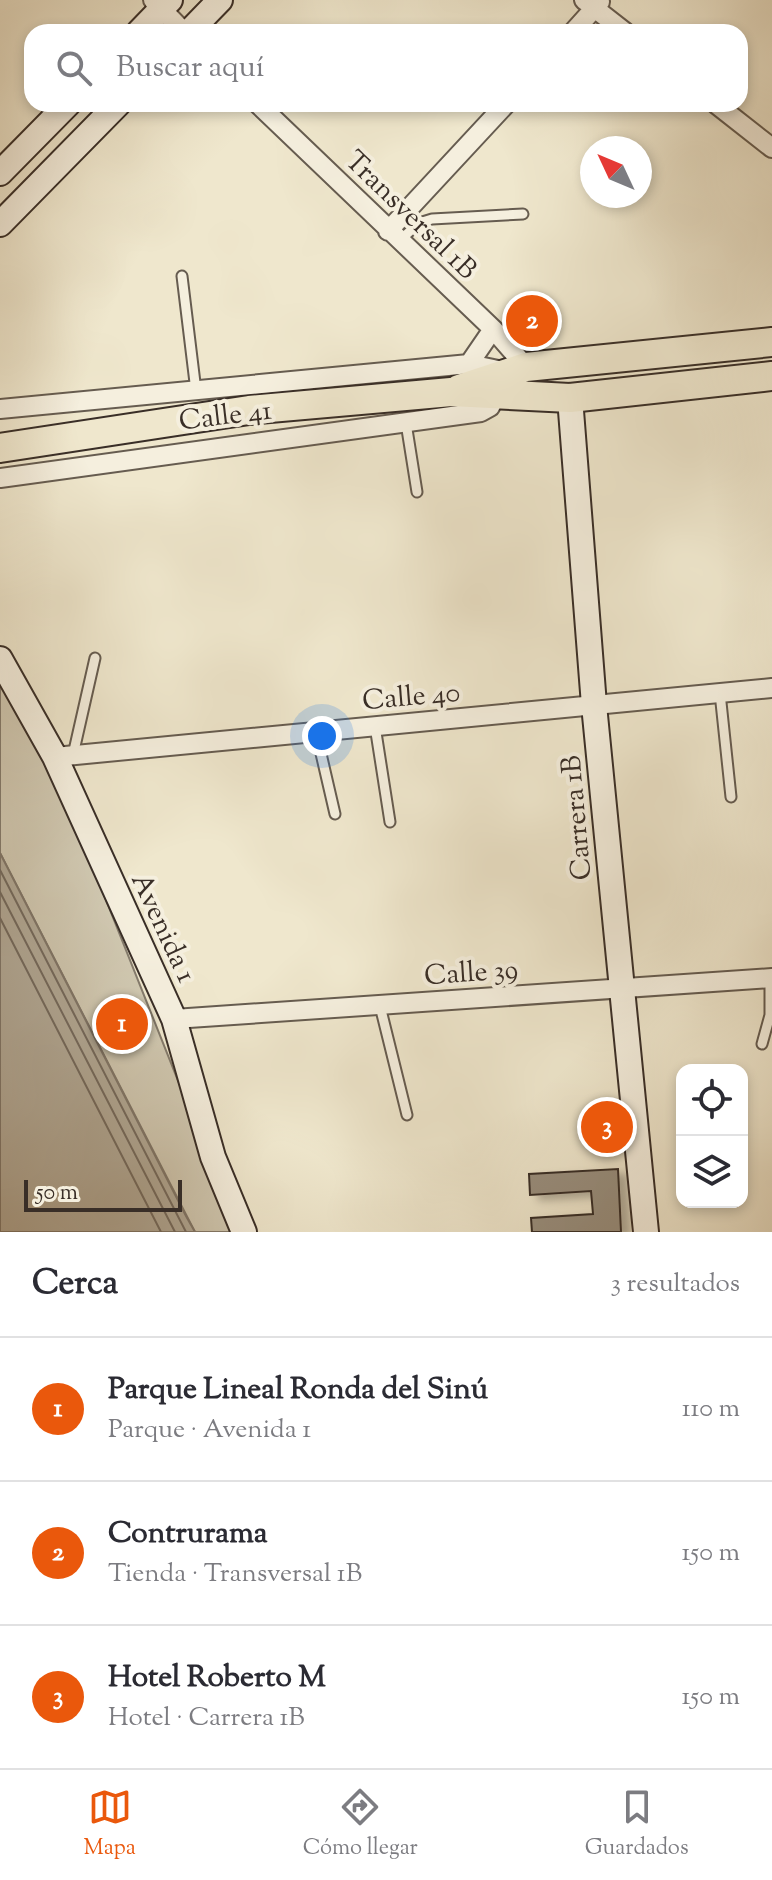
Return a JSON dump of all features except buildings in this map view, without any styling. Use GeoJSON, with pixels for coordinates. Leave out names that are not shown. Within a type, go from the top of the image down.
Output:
{"type":"FeatureCollection","features":[{"type":"Feature","properties":{"kind":"main road","name":"Calle 41"},"geometry":{"type":"LineString","coordinates":[[0,448],[249,410],[451,392],[509,378],[772,342]]}},
{"type":"Feature","properties":{"kind":"main road","name":"Calle 41"},"geometry":{"type":"LineString","coordinates":[[509,378],[570,398],[772,376]]}},
{"type":"Feature","properties":{"kind":"street"},"geometry":{"type":"LineString","coordinates":[[195,24],[220,0]]}},
{"type":"Feature","properties":{"kind":"street"},"geometry":{"type":"LineString","coordinates":[[145,24],[162,3],[180,24]]}},
{"type":"Feature","properties":{"kind":"street"},"geometry":{"type":"LineString","coordinates":[[579,24],[594,3],[616,24]]}},
{"type":"Feature","properties":{"kind":"street"},"geometry":{"type":"LineString","coordinates":[[2,168],[60,112]]}},
{"type":"Feature","properties":{"kind":"street"},"geometry":{"type":"LineString","coordinates":[[0,224],[110,112]]}},
{"type":"Feature","properties":{"kind":"street","name":"Transversal 1B"},"geometry":{"type":"LineString","coordinates":[[266,112],[493,329],[509,378]]}},
{"type":"Feature","properties":{"kind":"street"},"geometry":{"type":"LineString","coordinates":[[393,236],[499,112]]}},
{"type":"Feature","properties":{"kind":"street"},"geometry":{"type":"LineString","coordinates":[[726,112],[772,148]]}},
{"type":"Feature","properties":{"kind":"street"},"geometry":{"type":"LineString","coordinates":[[469,364],[493,329]]}},
{"type":"Feature","properties":{"kind":"street"},"geometry":{"type":"LineString","coordinates":[[0,409],[469,364],[509,378],[490,407],[481,412],[0,478]]}},
{"type":"Feature","properties":{"kind":"street","name":"Carrera 1B"},"geometry":{"type":"LineString","coordinates":[[570,398],[594,705],[646,1232]]}},
{"type":"Feature","properties":{"kind":"street","name":"Avenida 1"},"geometry":{"type":"LineString","coordinates":[[0,659],[64,756],[174,1019],[213,1157],[244,1232]]}},
{"type":"Feature","properties":{"kind":"street","name":"Calle 40"},"geometry":{"type":"LineString","coordinates":[[64,756],[772,688]]}},
{"type":"Feature","properties":{"kind":"street","name":"Calle 39"},"geometry":{"type":"LineString","coordinates":[[174,1019],[771,978]]}},
{"type":"Feature","properties":{"kind":"lane"},"geometry":{"type":"LineString","coordinates":[[393,236],[432,219],[523,214]]}},
{"type":"Feature","properties":{"kind":"lane"},"geometry":{"type":"LineString","coordinates":[[182,276],[196,391]]}},
{"type":"Feature","properties":{"kind":"lane"},"geometry":{"type":"LineString","coordinates":[[406,423],[417,492]]}},
{"type":"Feature","properties":{"kind":"lane"},"geometry":{"type":"LineString","coordinates":[[64,756],[95,658]]}},
{"type":"Feature","properties":{"kind":"lane"},"geometry":{"type":"LineString","coordinates":[[720,693],[731,797]]}},
{"type":"Feature","properties":{"kind":"lane"},"geometry":{"type":"LineString","coordinates":[[375,726],[390,822]]}},
{"type":"Feature","properties":{"kind":"lane"},"geometry":{"type":"LineString","coordinates":[[316,732],[335,814]]}},
{"type":"Feature","properties":{"kind":"lane"},"geometry":{"type":"LineString","coordinates":[[762,1044],[770,1015],[771,978]]}},
{"type":"Feature","properties":{"kind":"lane"},"geometry":{"type":"LineString","coordinates":[[380,1006],[407,1115]]}},
{"type":"Feature","properties":{"kind":"shaded area"},"geometry":{"type":"Polygon","coordinates":[[[0,674],[51,762],[224,1196],[242,1232],[195,1232],[0,853],[0,674]]]}},
{"type":"Feature","properties":{"kind":"water"},"geometry":{"type":"Polygon","coordinates":[[[0,853],[186,1216],[195,1232],[0,1232],[0,853]]]}},
{"type":"Feature","properties":{"kind":"place","name":"Contrurama"},"geometry":{"type":"Point","coordinates":[532,321]}},
{"type":"Feature","properties":{"kind":"place","name":"Parque Lineal Ronda del Sinú"},"geometry":{"type":"Point","coordinates":[122,1024]}},
{"type":"Feature","properties":{"kind":"place","name":"Hotel Roberto M"},"geometry":{"type":"Point","coordinates":[607,1127]}}]}
